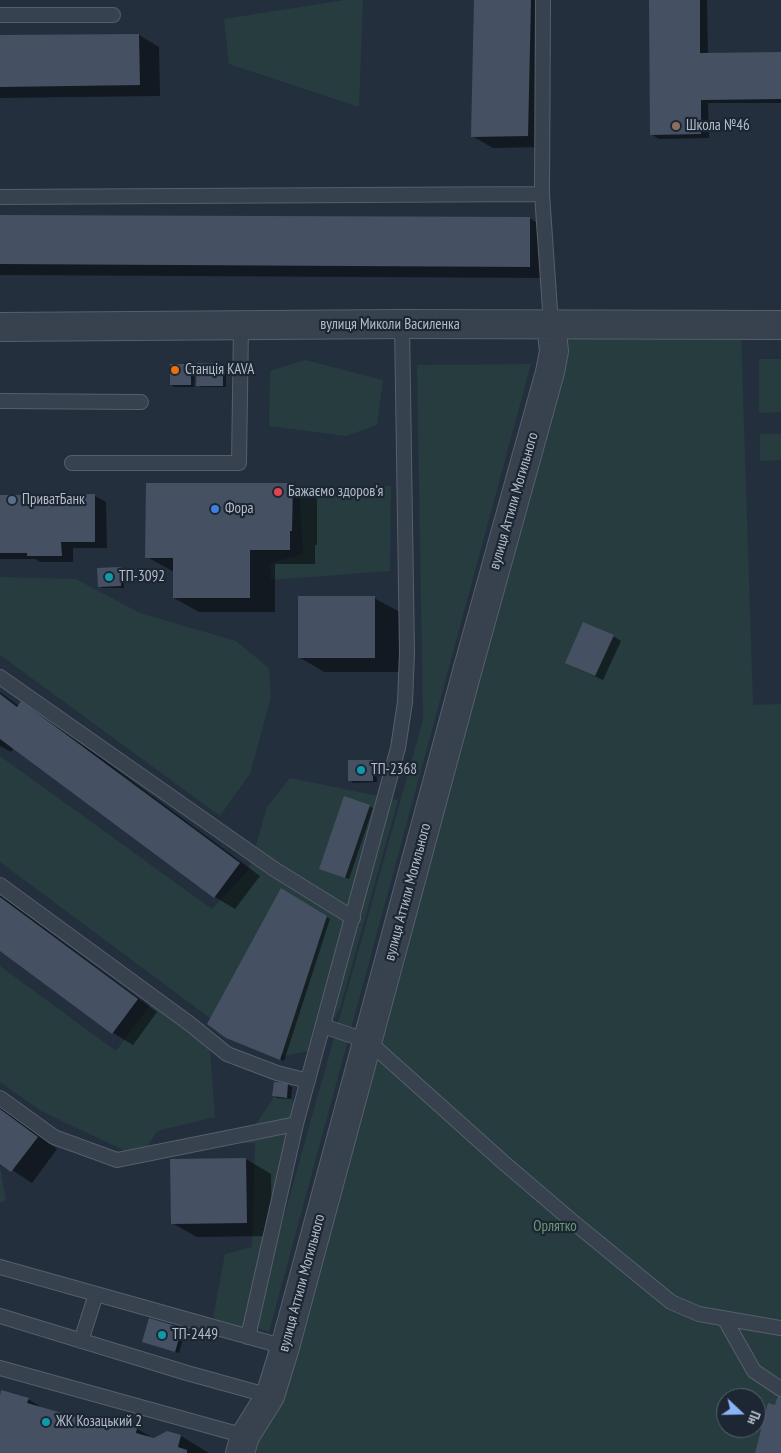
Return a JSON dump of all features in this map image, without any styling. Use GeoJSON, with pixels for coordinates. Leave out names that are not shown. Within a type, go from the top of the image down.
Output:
{"type":"FeatureCollection","features":[{"type":"Feature","properties":{"kind":"street","name":"вулиця Миколи Василенка"},"geometry":{"type":"LineString","coordinates":[[0,327],[402,324],[781,325]]}},
{"type":"Feature","properties":{"kind":"street","name":"вулиця Аттили Могильного"},"geometry":{"type":"LineString","coordinates":[[242,1445],[270,1396],[285,1347],[550,372],[554,351],[551,324]]}},
{"type":"Feature","properties":{"kind":"lane"},"geometry":{"type":"LineString","coordinates":[[543,0],[542,194],[551,324]]}},
{"type":"Feature","properties":{"kind":"lane"},"geometry":{"type":"LineString","coordinates":[[0,15],[113,15]]}},
{"type":"Feature","properties":{"kind":"lane"},"geometry":{"type":"LineString","coordinates":[[0,198],[542,194]]}},
{"type":"Feature","properties":{"kind":"lane"},"geometry":{"type":"LineString","coordinates":[[248,1337],[296,1124],[398,748],[405,702],[407,653],[402,324]]}},
{"type":"Feature","properties":{"kind":"lane"},"geometry":{"type":"LineString","coordinates":[[72,463],[239,463],[241,326]]}},
{"type":"Feature","properties":{"kind":"lane"},"geometry":{"type":"LineString","coordinates":[[0,401],[142,402]]}},
{"type":"Feature","properties":{"kind":"lane"},"geometry":{"type":"LineString","coordinates":[[0,677],[274,869],[353,918]]}},
{"type":"Feature","properties":{"kind":"lane"},"geometry":{"type":"LineString","coordinates":[[0,885],[190,1024],[227,1054],[308,1081]]}},
{"type":"Feature","properties":{"kind":"lane"},"geometry":{"type":"LineString","coordinates":[[323,1026],[368,1041],[503,1162],[671,1302],[699,1314],[781,1328]]}},
{"type":"Feature","properties":{"kind":"lane"},"geometry":{"type":"LineString","coordinates":[[0,1098],[54,1137],[117,1160],[296,1124]]}},
{"type":"Feature","properties":{"kind":"lane"},"geometry":{"type":"LineString","coordinates":[[0,1267],[285,1347]]}},
{"type":"Feature","properties":{"kind":"lane"},"geometry":{"type":"LineString","coordinates":[[81,1341],[96,1294]]}},
{"type":"Feature","properties":{"kind":"lane"},"geometry":{"type":"LineString","coordinates":[[0,1316],[270,1396]]}},
{"type":"Feature","properties":{"kind":"lane"},"geometry":{"type":"LineString","coordinates":[[724,1318],[754,1370],[781,1389]]}},
{"type":"Feature","properties":{"kind":"lane"},"geometry":{"type":"LineString","coordinates":[[0,1368],[242,1445]]}},
{"type":"Feature","properties":{"kind":"green space"},"geometry":{"type":"Polygon","coordinates":[[[345,0],[363,0],[359,107],[229,64],[224,19],[345,0]]]}},
{"type":"Feature","properties":{"kind":"green space","name":"Орлятко"},"geometry":{"type":"Polygon","coordinates":[[[741,331],[753,705],[781,704],[781,1453],[242,1453],[555,336],[741,331]]]}},
{"type":"Feature","properties":{"kind":"green space"},"geometry":{"type":"Polygon","coordinates":[[[759,359],[781,359],[781,412],[759,413],[759,359]]]}},
{"type":"Feature","properties":{"kind":"green space"},"geometry":{"type":"Polygon","coordinates":[[[305,360],[383,380],[377,425],[346,436],[269,426],[270,371],[305,360]]]}},
{"type":"Feature","properties":{"kind":"green space"},"geometry":{"type":"Polygon","coordinates":[[[531,364],[269,1332],[253,1327],[423,720],[417,365],[531,364]]]}},
{"type":"Feature","properties":{"kind":"green space"},"geometry":{"type":"Polygon","coordinates":[[[760,434],[781,434],[781,460],[760,461],[760,434]]]}},
{"type":"Feature","properties":{"kind":"green space"},"geometry":{"type":"Polygon","coordinates":[[[391,486],[390,571],[271,580],[270,563],[303,554],[299,487],[391,486]]]}},
{"type":"Feature","properties":{"kind":"green space"},"geometry":{"type":"Polygon","coordinates":[[[0,577],[76,579],[140,613],[236,641],[269,668],[271,697],[250,774],[220,816],[0,655],[0,577]]]}},
{"type":"Feature","properties":{"kind":"green space"},"geometry":{"type":"Polygon","coordinates":[[[0,756],[212,909],[249,869],[267,807],[290,778],[398,800],[340,1008],[318,1049],[285,1056],[234,1036],[0,862],[0,756]]]}},
{"type":"Feature","properties":{"kind":"green space"},"geometry":{"type":"Polygon","coordinates":[[[0,966],[116,1051],[152,1002],[209,1036],[215,1117],[157,1131],[140,1158],[41,1111],[0,1082],[0,966]]]}},
{"type":"Feature","properties":{"kind":"green space"},"geometry":{"type":"Polygon","coordinates":[[[277,1092],[290,1098],[298,1105],[245,1329],[237,1335],[213,1317],[225,1254],[252,1247],[255,1143],[244,1143],[277,1092]]]}},
{"type":"Feature","properties":{"kind":"green space"},"geometry":{"type":"Polygon","coordinates":[[[0,1167],[6,1200],[0,1203],[0,1167]]]}},
{"type":"Feature","properties":{"kind":"building"},"geometry":{"type":"Polygon","coordinates":[[[474,0],[531,0],[528,136],[471,137],[474,0]]]}},
{"type":"Feature","properties":{"kind":"building"},"geometry":{"type":"Polygon","coordinates":[[[649,0],[700,0],[700,53],[781,52],[781,99],[701,100],[701,134],[650,135],[649,0]]]}},
{"type":"Feature","properties":{"kind":"building"},"geometry":{"type":"Polygon","coordinates":[[[139,34],[140,85],[0,87],[0,35],[139,34]]]}},
{"type":"Feature","properties":{"kind":"building"},"geometry":{"type":"Polygon","coordinates":[[[0,215],[530,217],[530,267],[0,264],[0,215]]]}},
{"type":"Feature","properties":{"kind":"building"},"geometry":{"type":"Polygon","coordinates":[[[197,363],[223,364],[223,386],[196,386],[197,363]]]}},
{"type":"Feature","properties":{"kind":"building"},"geometry":{"type":"Polygon","coordinates":[[[170,364],[191,364],[191,385],[170,385],[170,364]]]}},
{"type":"Feature","properties":{"kind":"building"},"geometry":{"type":"Polygon","coordinates":[[[146,483],[293,483],[290,550],[250,550],[250,598],[173,598],[173,558],[145,558],[146,483]]]}},
{"type":"Feature","properties":{"kind":"building"},"geometry":{"type":"Polygon","coordinates":[[[95,494],[95,542],[61,542],[62,556],[27,556],[27,553],[0,553],[0,495],[95,494]]]}},
{"type":"Feature","properties":{"kind":"building","name":"ТП-3092"},"geometry":{"type":"Polygon","coordinates":[[[121,567],[121,586],[98,587],[97,568],[121,567]]]}},
{"type":"Feature","properties":{"kind":"building"},"geometry":{"type":"Polygon","coordinates":[[[298,596],[375,596],[375,658],[298,658],[298,596]]]}},
{"type":"Feature","properties":{"kind":"building"},"geometry":{"type":"Polygon","coordinates":[[[583,622],[614,635],[595,676],[565,663],[583,622]]]}},
{"type":"Feature","properties":{"kind":"building"},"geometry":{"type":"Polygon","coordinates":[[[0,694],[17,707],[21,701],[240,863],[214,898],[0,739],[0,694]]]}},
{"type":"Feature","properties":{"kind":"building","name":"ТП-2368"},"geometry":{"type":"Polygon","coordinates":[[[348,760],[373,760],[373,781],[348,781],[348,760]]]}},
{"type":"Feature","properties":{"kind":"building"},"geometry":{"type":"Polygon","coordinates":[[[344,796],[370,805],[345,878],[319,869],[344,796]]]}},
{"type":"Feature","properties":{"kind":"building"},"geometry":{"type":"Polygon","coordinates":[[[281,888],[327,916],[280,1060],[226,1038],[207,1024],[281,888]]]}},
{"type":"Feature","properties":{"kind":"building"},"geometry":{"type":"Polygon","coordinates":[[[0,897],[138,999],[112,1034],[0,951],[0,897]]]}},
{"type":"Feature","properties":{"kind":"building"},"geometry":{"type":"Polygon","coordinates":[[[274,1082],[288,1083],[287,1098],[272,1096],[274,1082]]]}},
{"type":"Feature","properties":{"kind":"building"},"geometry":{"type":"Polygon","coordinates":[[[0,1109],[38,1137],[11,1172],[0,1164],[0,1109]]]}},
{"type":"Feature","properties":{"kind":"building"},"geometry":{"type":"Polygon","coordinates":[[[246,1158],[247,1223],[171,1224],[170,1159],[246,1158]]]}},
{"type":"Feature","properties":{"kind":"building","name":"ТП-2449"},"geometry":{"type":"Polygon","coordinates":[[[149,1318],[182,1328],[175,1352],[142,1342],[149,1318]]]}},
{"type":"Feature","properties":{"kind":"building","name":"ЖК Козацький 2"},"geometry":{"type":"Polygon","coordinates":[[[1,1390],[29,1398],[27,1403],[104,1425],[106,1419],[137,1428],[136,1433],[154,1438],[167,1431],[181,1435],[178,1447],[187,1450],[187,1453],[0,1453],[1,1390]]]}},
{"type":"Feature","properties":{"kind":"building"},"geometry":{"type":"Polygon","coordinates":[[[781,1394],[781,1453],[755,1453],[759,1438],[766,1438],[766,1411],[768,1403],[775,1405],[777,1398],[781,1394]]]}},
{"type":"Feature","properties":{"kind":"place","name":"Школа №46"},"geometry":{"type":"Point","coordinates":[676,126]}},
{"type":"Feature","properties":{"kind":"place","name":"Станція KAVA"},"geometry":{"type":"Point","coordinates":[175,370]}},
{"type":"Feature","properties":{"kind":"place","name":"Бажаємо здоров'я"},"geometry":{"type":"Point","coordinates":[278,492]}},
{"type":"Feature","properties":{"kind":"place","name":"ПриватБанк"},"geometry":{"type":"Point","coordinates":[12,500]}},
{"type":"Feature","properties":{"kind":"place","name":"Фора"},"geometry":{"type":"Point","coordinates":[215,509]}},
{"type":"Feature","properties":{"kind":"place","name":"ТП-3092"},"geometry":{"type":"Point","coordinates":[109,577]}},
{"type":"Feature","properties":{"kind":"place","name":"ТП-2368"},"geometry":{"type":"Point","coordinates":[361,770]}},
{"type":"Feature","properties":{"kind":"place","name":"ТП-2449"},"geometry":{"type":"Point","coordinates":[162,1335]}},
{"type":"Feature","properties":{"kind":"place","name":"ЖК Козацький 2"},"geometry":{"type":"Point","coordinates":[46,1422]}}]}
